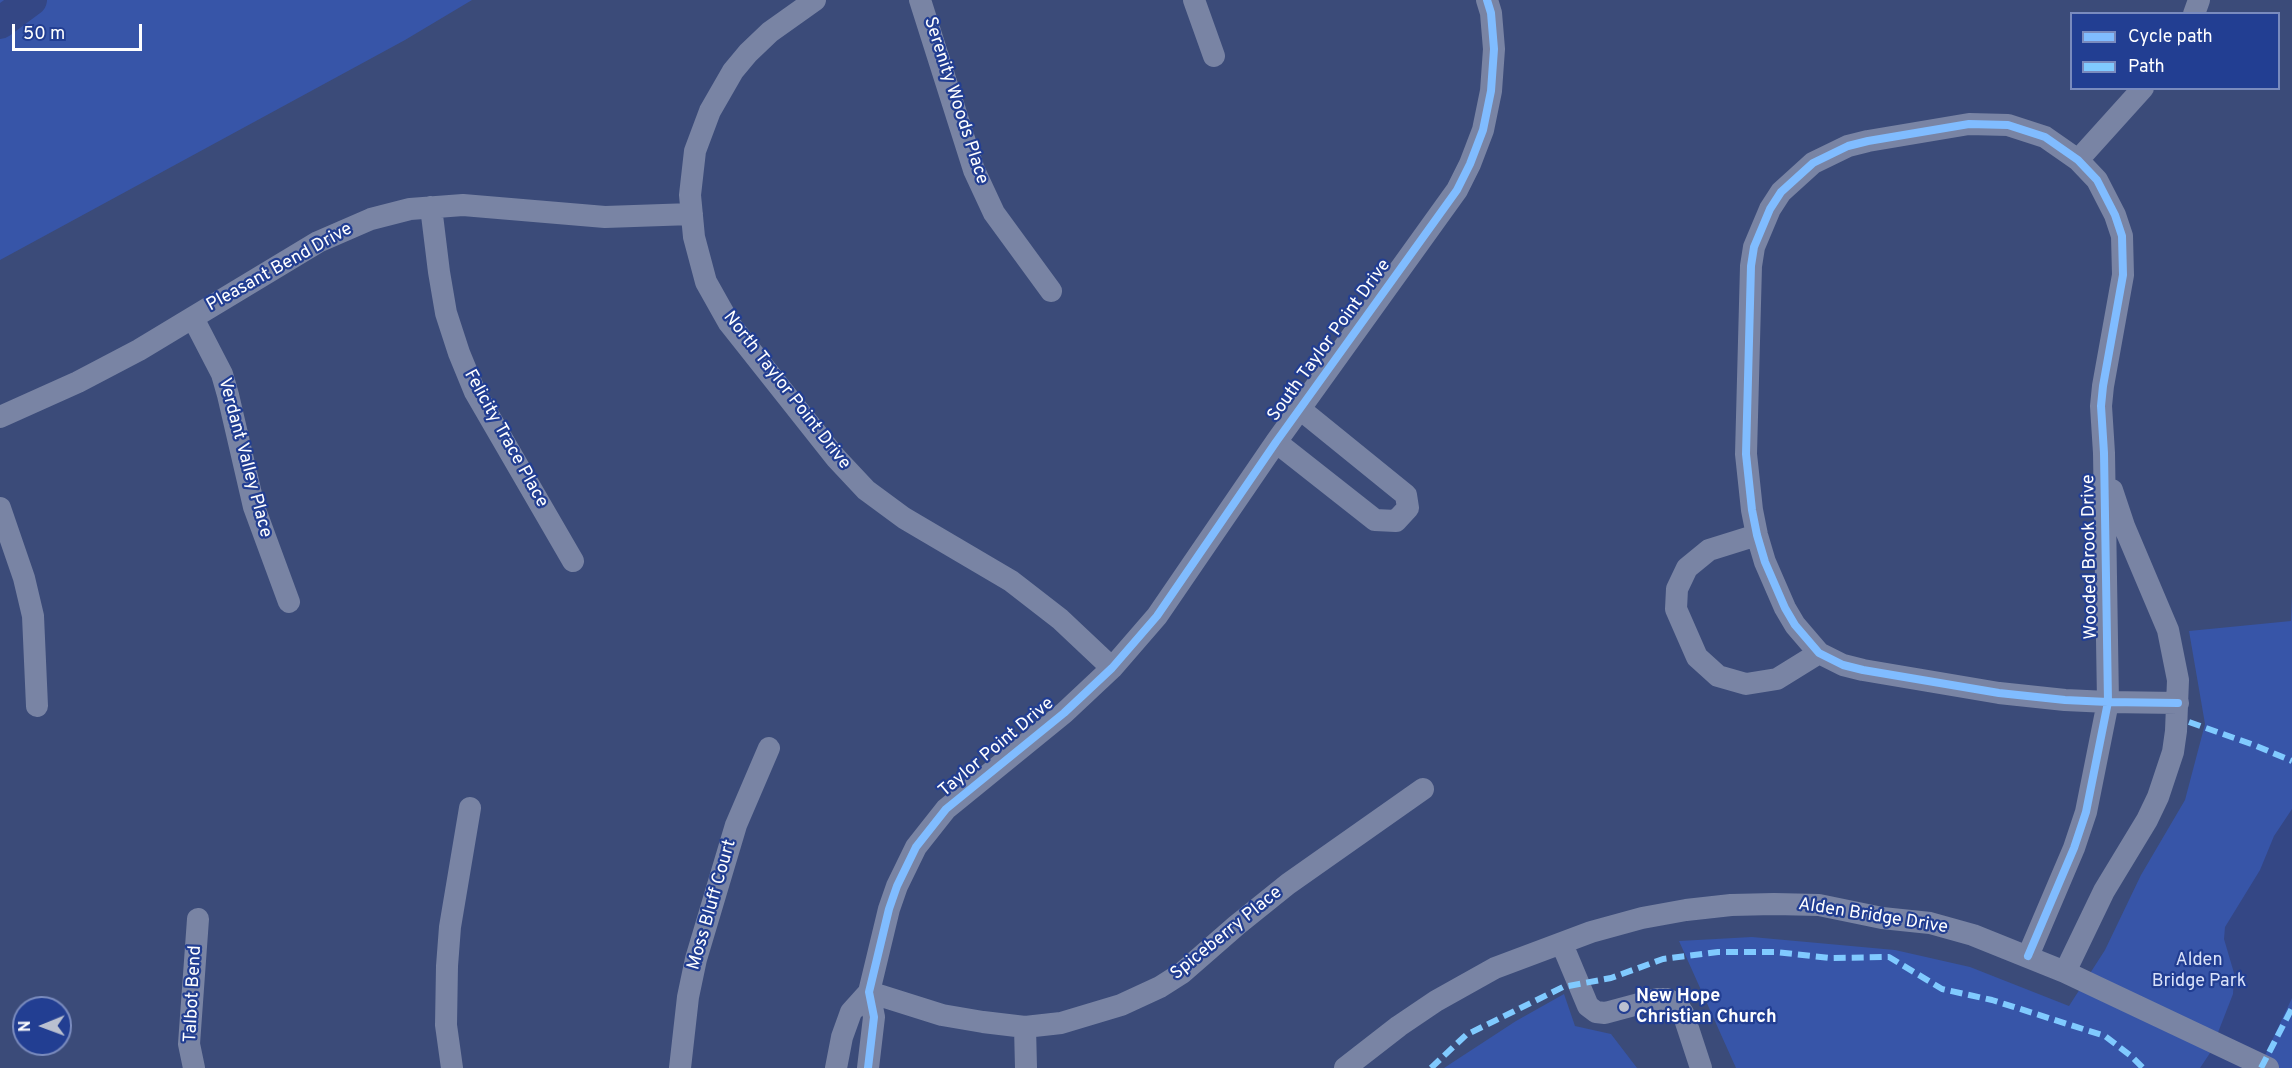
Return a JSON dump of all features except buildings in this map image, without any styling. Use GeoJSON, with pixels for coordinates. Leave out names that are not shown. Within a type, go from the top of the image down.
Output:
{"type":"FeatureCollection","features":[{"type":"Feature","properties":{"kind":"street","name":"North Taylor Point Drive"},"geometry":{"type":"LineString","coordinates":[[815,0],[770,32],[733,71],[710,111],[695,151],[692,170],[694,237],[700,264],[717,304],[729,323],[836,458],[866,489],[887,506],[1011,581],[1060,619],[1112,668]]}},
{"type":"Feature","properties":{"kind":"street","name":"Serenity Woods Place"},"geometry":{"type":"LineString","coordinates":[[921,0],[974,170],[994,213],[1051,291]]}},
{"type":"Feature","properties":{"kind":"street"},"geometry":{"type":"LineString","coordinates":[[1194,0],[1214,56]]}},
{"type":"Feature","properties":{"kind":"street","name":"South Taylor Point Drive"},"geometry":{"type":"LineString","coordinates":[[1112,668],[1157,616],[1276,442],[1456,189],[1470,164],[1483,130],[1491,91],[1494,49],[1491,12],[1487,0]]}},
{"type":"Feature","properties":{"kind":"street"},"geometry":{"type":"LineString","coordinates":[[2078,160],[2141,90]]}},
{"type":"Feature","properties":{"kind":"street","name":"Wooded Brook Drive"},"geometry":{"type":"LineString","coordinates":[[1819,652],[1795,625],[1785,608],[1765,562],[1757,535],[1746,454],[1751,266],[1761,227],[1781,192],[1813,163],[1848,146],[1968,124],[1988,123],[2026,130],[2045,137],[2078,160],[2097,180],[2115,215],[2122,236],[2124,255],[2123,274],[2101,406],[2104,453],[2108,702],[2086,812],[2071,858],[2028,956]]}},
{"type":"Feature","properties":{"kind":"street","name":"Pleasant Bend Drive"},"geometry":{"type":"LineString","coordinates":[[0,417],[88,377],[139,350],[336,234],[371,219],[410,209],[463,205],[615,218],[692,214]]}},
{"type":"Feature","properties":{"kind":"street","name":"Felicity Trace Place"},"geometry":{"type":"LineString","coordinates":[[431,207],[446,313],[459,353],[475,392],[573,561]]}},
{"type":"Feature","properties":{"kind":"street","name":"Verdant Valley Place"},"geometry":{"type":"LineString","coordinates":[[193,318],[222,374],[254,507],[289,602]]}},
{"type":"Feature","properties":{"kind":"street"},"geometry":{"type":"LineString","coordinates":[[1276,442],[1376,520],[1396,521],[1408,508],[1406,495],[1300,409]]}},
{"type":"Feature","properties":{"kind":"street","name":"Wooded Brook Drive"},"geometry":{"type":"LineString","coordinates":[[2065,972],[2104,891],[2147,820],[2158,796],[2173,752],[2178,703],[2178,680],[2168,630],[2115,501],[2104,453]]}},
{"type":"Feature","properties":{"kind":"street"},"geometry":{"type":"LineString","coordinates":[[0,508],[24,578],[33,616],[37,706]]}},
{"type":"Feature","properties":{"kind":"street"},"geometry":{"type":"LineString","coordinates":[[1757,535],[1709,550],[1687,568],[1677,589],[1676,609],[1697,657],[1718,676],[1746,684],[1777,679],[1819,652],[1843,665],[1999,693],[2066,700],[2178,703]]}},
{"type":"Feature","properties":{"kind":"street","name":"Taylor Point Drive"},"geometry":{"type":"LineString","coordinates":[[868,1068],[874,1017],[869,992],[889,909],[897,886],[916,847],[946,809],[1064,713],[1112,668]]}},
{"type":"Feature","properties":{"kind":"street","name":"Moss Bluff Court"},"geometry":{"type":"LineString","coordinates":[[680,1068],[688,997],[696,959],[736,825],[769,748]]}},
{"type":"Feature","properties":{"kind":"street","name":"Spiceberry Place"},"geometry":{"type":"LineString","coordinates":[[869,992],[942,1015],[1024,1027],[1061,1023],[1121,1005],[1160,987],[1182,973],[1288,884],[1423,789]]}},
{"type":"Feature","properties":{"kind":"street"},"geometry":{"type":"LineString","coordinates":[[452,1068],[446,1025],[447,966],[450,927],[470,808]]}},
{"type":"Feature","properties":{"kind":"street","name":"Alden Bridge Drive"},"geometry":{"type":"LineString","coordinates":[[1345,1068],[1399,1026],[1495,968],[1599,929],[1653,916],[1731,905],[1774,904],[1819,905],[1882,918],[1930,923],[1973,935],[2065,972],[2268,1068]]}},
{"type":"Feature","properties":{"kind":"street","name":"Talbot Bend"},"geometry":{"type":"LineString","coordinates":[[194,1068],[189,1044],[198,919]]}},
{"type":"Feature","properties":{"kind":"street"},"geometry":{"type":"LineString","coordinates":[[1562,944],[1588,1006],[1596,1012],[1605,1013],[1657,999],[1674,1001],[1682,1010],[1701,1068]]}},
{"type":"Feature","properties":{"kind":"street","name":"Taylor Point Drive"},"geometry":{"type":"LineString","coordinates":[[836,1068],[842,1037],[851,1012],[869,992]]}},
{"type":"Feature","properties":{"kind":"street"},"geometry":{"type":"LineString","coordinates":[[1024,1027],[1026,1068]]}},
{"type":"Feature","properties":{"kind":"green space"},"geometry":{"type":"Polygon","coordinates":[[[0,0],[472,0],[405,40],[0,260],[0,0]]]}},
{"type":"Feature","properties":{"kind":"green space","name":"Alden Bridge Park"},"geometry":{"type":"Polygon","coordinates":[[[2292,595],[2292,1068],[1736,1068],[1679,941],[1752,937],[1895,950],[1970,967],[2069,1006],[2105,950],[2141,875],[2185,800],[2205,724],[2189,631],[2291,621],[2292,595]]]}},
{"type":"Feature","properties":{"kind":"green space"},"geometry":{"type":"Polygon","coordinates":[[[1564,994],[1575,1026],[1611,1034],[1637,1068],[1444,1068],[1516,1021],[1564,994]]]}},
{"type":"Feature","properties":{"kind":"shaded area"},"geometry":{"type":"Polygon","coordinates":[[[2292,809],[2292,998],[2259,1068],[2200,1068],[2210,1053],[2233,994],[2234,973],[2224,939],[2225,927],[2260,870],[2274,836],[2292,809]]]}},
{"type":"Feature","properties":{"kind":"waterway"},"geometry":{"type":"LineString","coordinates":[[0,23],[31,0]]}},
{"type":"Feature","properties":{"kind":"marked path"},"geometry":{"type":"LineString","coordinates":[[2189,722],[2292,761]]}},
{"type":"Feature","properties":{"kind":"marked path"},"geometry":{"type":"LineString","coordinates":[[1431,1068],[1466,1035],[1563,987],[1611,978],[1663,959],[1718,952],[1775,952],[1830,958],[1889,957],[1942,989],[1992,1000],[2105,1036],[2143,1068]]}},
{"type":"Feature","properties":{"kind":"marked path"},"geometry":{"type":"LineString","coordinates":[[2261,1068],[2292,1008]]}},
{"type":"Feature","properties":{"kind":"cycle path"},"geometry":{"type":"LineString","coordinates":[[868,1068],[874,1017],[869,992],[889,909],[897,886],[916,847],[946,809],[1064,713],[1112,668],[1157,616],[1276,442],[1457,190],[1483,130],[1491,91],[1494,49],[1491,13],[1487,0]]}},
{"type":"Feature","properties":{"kind":"cycle path"},"geometry":{"type":"LineString","coordinates":[[2028,956],[2074,848],[2086,812],[2108,702],[2104,453],[2101,406],[2123,275],[2122,236],[2115,215],[2097,180],[2078,160],[2045,137],[2008,125],[1969,124],[1868,141],[1848,146],[1813,163],[1781,192],[1770,209],[1754,247],[1751,266],[1746,454],[1752,510],[1765,562],[1795,625],[1819,653],[1843,665],[1863,670],[1999,693],[2065,700],[2108,702],[2178,703]]}},
{"type":"Feature","properties":{"kind":"place","name":"New Hope Christian Church"},"geometry":{"type":"Point","coordinates":[1624,1007]}}]}
